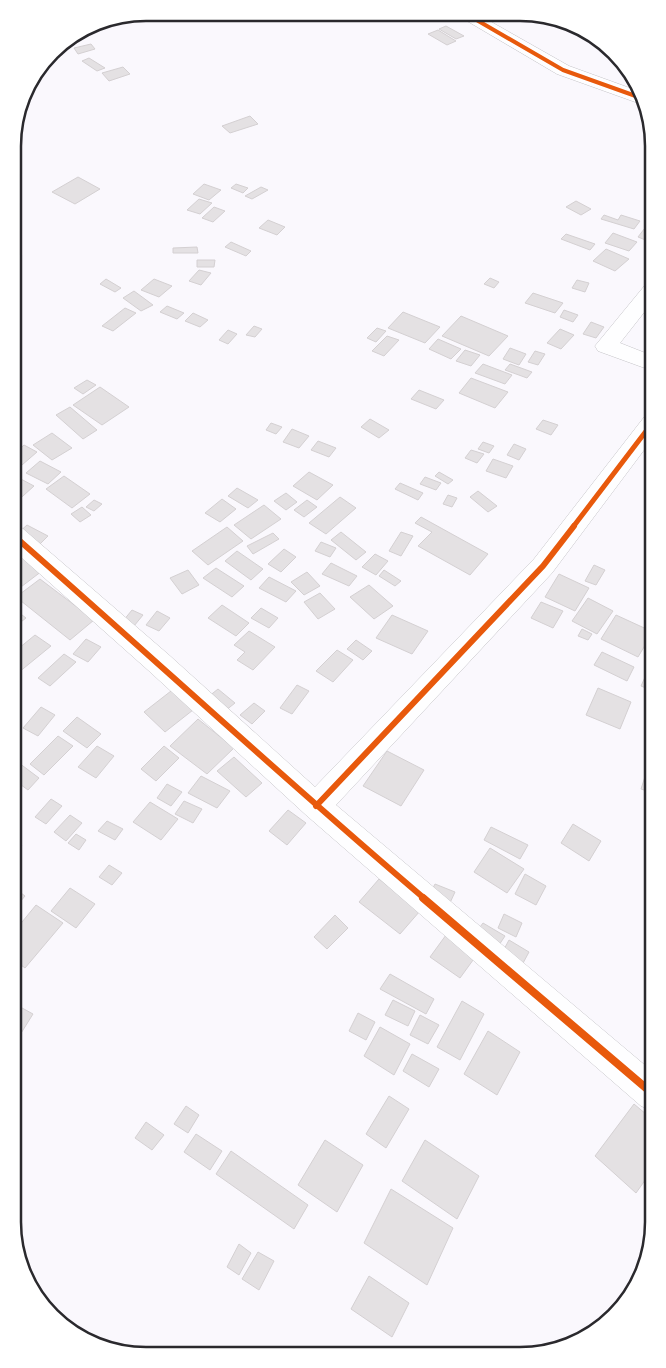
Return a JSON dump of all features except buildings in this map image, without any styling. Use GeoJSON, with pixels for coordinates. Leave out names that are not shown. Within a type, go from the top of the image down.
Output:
{"type":"FeatureCollection","features":[{"type":"Feature","properties":{"kind":"street"},"geometry":{"type":"LineString","coordinates":[[480,21],[563,70],[634,96]]}},
{"type":"Feature","properties":{"kind":"street"},"geometry":{"type":"LineString","coordinates":[[645,299],[606,346],[645,361]]}},
{"type":"Feature","properties":{"kind":"street"},"geometry":{"type":"LineString","coordinates":[[316,806],[543,566],[645,433]]}},
{"type":"Feature","properties":{"kind":"street"},"geometry":{"type":"LineString","coordinates":[[22,543],[316,806],[644,1086]]}},
{"type":"Feature","properties":{"kind":"cycle path"},"geometry":{"type":"LineString","coordinates":[[479,21],[563,70],[634,95]]}},
{"type":"Feature","properties":{"kind":"cycle path"},"geometry":{"type":"LineString","coordinates":[[316,806],[543,566],[645,433]]}},
{"type":"Feature","properties":{"kind":"cycle path"},"geometry":{"type":"LineString","coordinates":[[22,543],[159,663],[316,806],[644,1086]]}}]}
